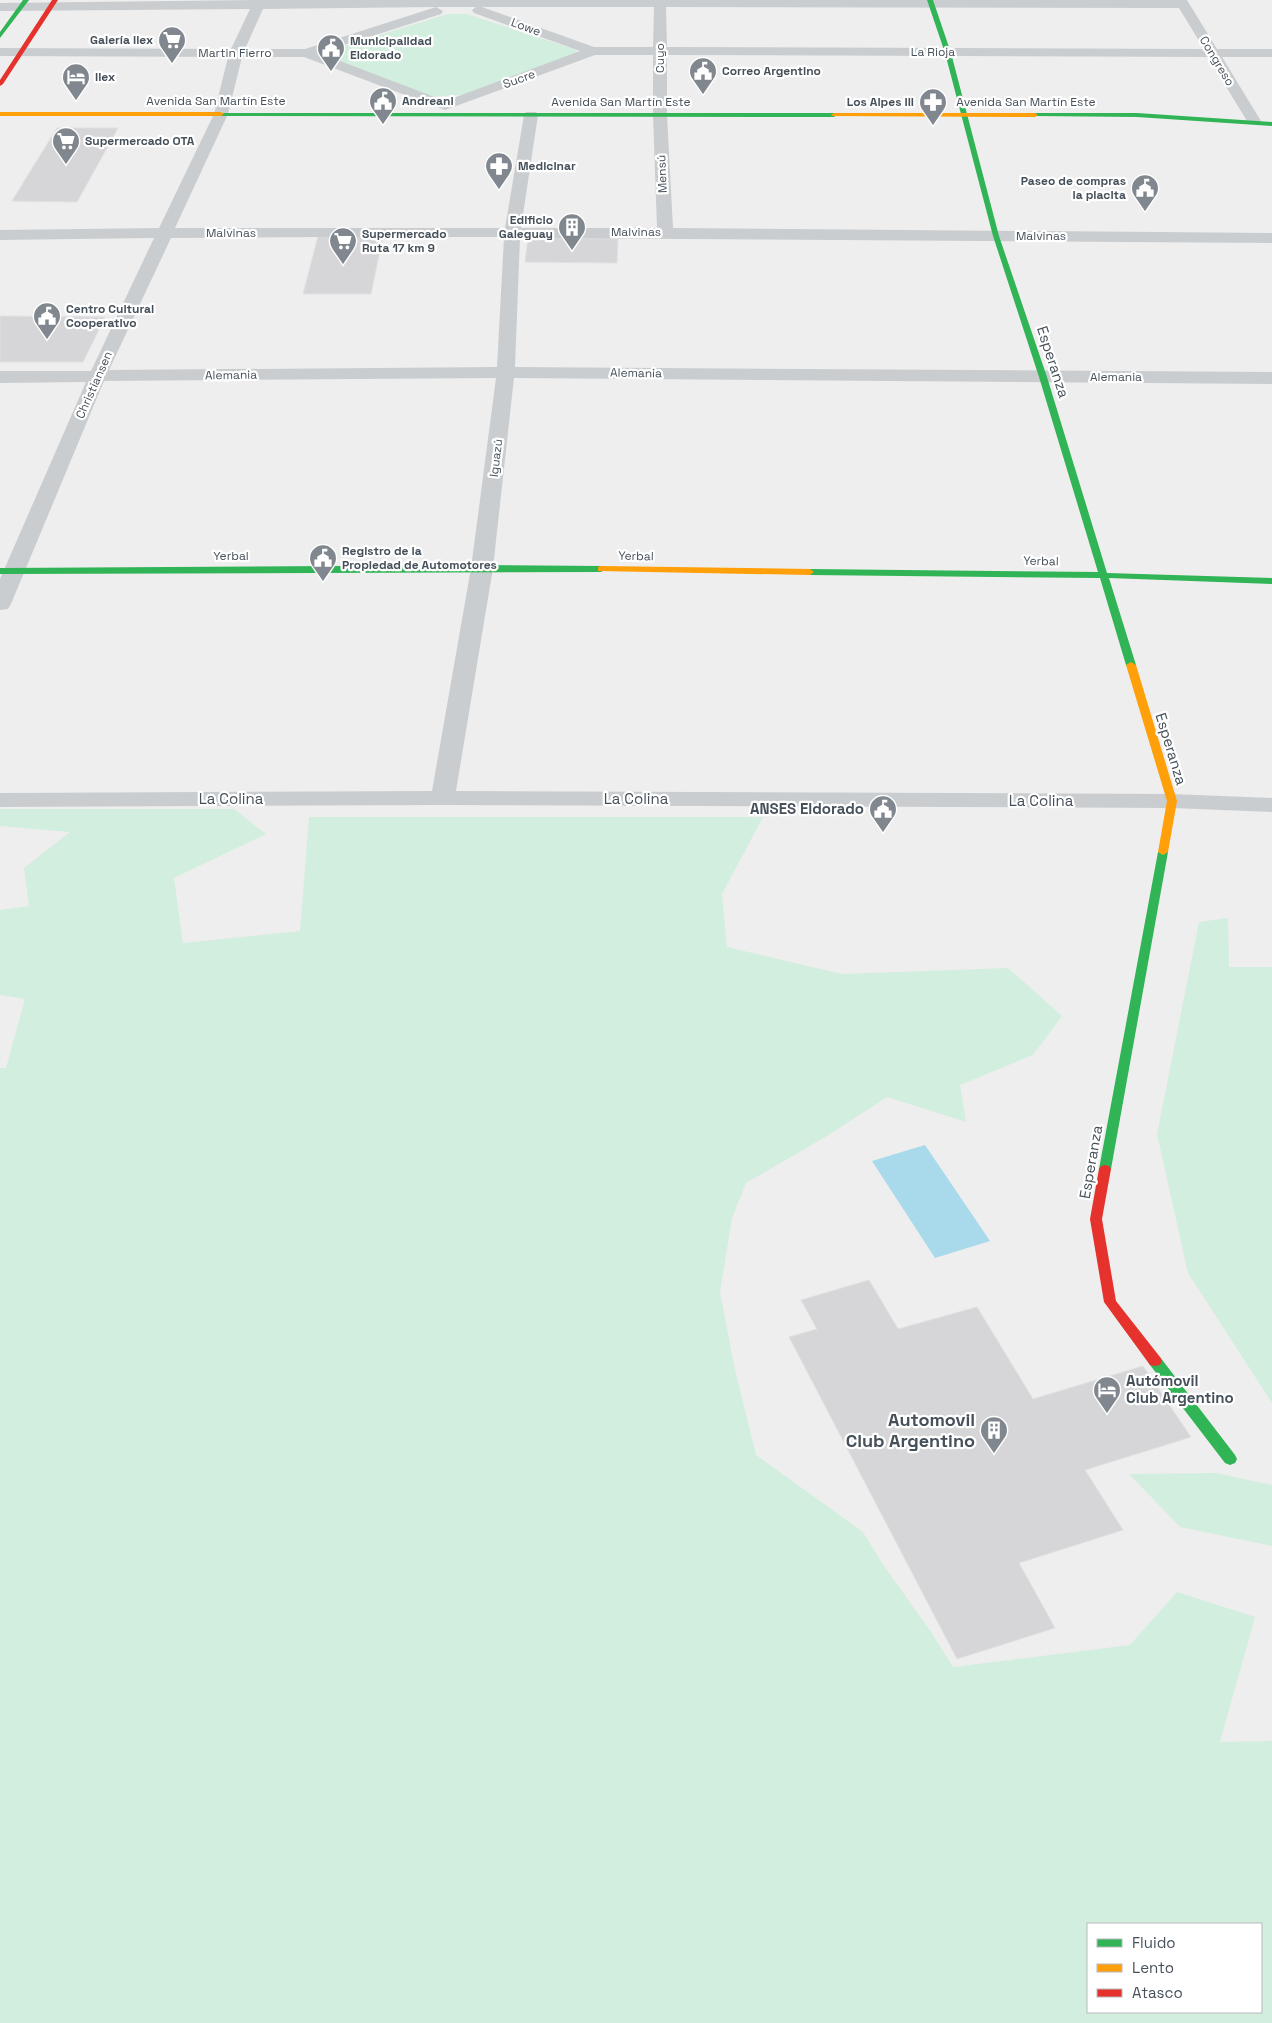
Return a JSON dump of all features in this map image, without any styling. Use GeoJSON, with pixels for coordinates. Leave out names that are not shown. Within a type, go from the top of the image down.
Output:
{"type":"FeatureCollection","features":[{"type":"Feature","properties":{"kind":"street","name":"Lowe"},"geometry":{"type":"LineString","coordinates":[[462,2],[594,51]]}},
{"type":"Feature","properties":{"kind":"street","name":"Martin Fierro"},"geometry":{"type":"LineString","coordinates":[[0,52],[306,53],[462,2]]}},
{"type":"Feature","properties":{"kind":"street","name":"Cuyo"},"geometry":{"type":"LineString","coordinates":[[660,2],[660,115]]}},
{"type":"Feature","properties":{"kind":"street","name":"Esperanza"},"geometry":{"type":"LineString","coordinates":[[931,2],[948,52],[996,236],[1043,377],[1172,801],[1096,1219],[1110,1302],[1230,1459]]}},
{"type":"Feature","properties":{"kind":"street"},"geometry":{"type":"LineString","coordinates":[[0,7],[23,3],[1182,2]]}},
{"type":"Feature","properties":{"kind":"street","name":"Congreso"},"geometry":{"type":"LineString","coordinates":[[1182,2],[1254,121]]}},
{"type":"Feature","properties":{"kind":"street"},"geometry":{"type":"LineString","coordinates":[[0,36],[23,3]]}},
{"type":"Feature","properties":{"kind":"street"},"geometry":{"type":"LineString","coordinates":[[0,84],[53,3]]}},
{"type":"Feature","properties":{"kind":"street","name":"Christiansen"},"geometry":{"type":"LineString","coordinates":[[0,604],[8,571],[221,114],[236,53],[260,3]]}},
{"type":"Feature","properties":{"kind":"street","name":"La Rioja"},"geometry":{"type":"LineString","coordinates":[[594,51],[1272,53]]}},
{"type":"Feature","properties":{"kind":"street","name":"Sucre"},"geometry":{"type":"LineString","coordinates":[[445,111],[594,51]]}},
{"type":"Feature","properties":{"kind":"street"},"geometry":{"type":"LineString","coordinates":[[306,53],[445,111]]}},
{"type":"Feature","properties":{"kind":"street","name":"Avenida San Martín Este"},"geometry":{"type":"LineString","coordinates":[[0,114],[445,111],[531,115],[1137,115],[1254,121],[1272,124]]}},
{"type":"Feature","properties":{"kind":"street","name":"Iguazú"},"geometry":{"type":"LineString","coordinates":[[443,798],[482,568],[506,372],[512,233],[531,115]]}},
{"type":"Feature","properties":{"kind":"street","name":"Mensú"},"geometry":{"type":"LineString","coordinates":[[660,115],[665,232]]}},
{"type":"Feature","properties":{"kind":"street","name":"Malvinas"},"geometry":{"type":"LineString","coordinates":[[0,235],[165,232],[665,232],[1272,238]]}},
{"type":"Feature","properties":{"kind":"street","name":"Alemania"},"geometry":{"type":"LineString","coordinates":[[0,377],[506,372],[1272,378]]}},
{"type":"Feature","properties":{"kind":"street","name":"Yerbal"},"geometry":{"type":"LineString","coordinates":[[8,571],[482,568],[1102,575],[1272,581]]}},
{"type":"Feature","properties":{"kind":"street","name":"La Colina"},"geometry":{"type":"LineString","coordinates":[[0,800],[443,798],[1172,801],[1272,805]]}},
{"type":"Feature","properties":{"kind":"green space"},"geometry":{"type":"Polygon","coordinates":[[[448,14],[467,14],[577,50],[573,59],[471,94],[432,97],[325,58],[327,51],[448,14]]]}},
{"type":"Feature","properties":{"kind":"green space"},"geometry":{"type":"Polygon","coordinates":[[[0,809],[234,809],[266,834],[174,878],[183,943],[300,931],[309,817],[763,817],[722,894],[727,947],[842,974],[1008,968],[1062,1016],[1033,1055],[960,1085],[966,1122],[887,1097],[827,1136],[746,1183],[732,1218],[720,1292],[735,1370],[756,1455],[863,1532],[953,1667],[1130,1645],[1177,1592],[1255,1617],[1220,1742],[1272,1741],[1272,2023],[0,2023],[0,1068],[6,1068],[25,999],[0,995],[0,910],[29,906],[24,868],[70,832],[0,826],[0,809]]]}},
{"type":"Feature","properties":{"kind":"green space"},"geometry":{"type":"Polygon","coordinates":[[[1228,918],[1229,967],[1272,967],[1272,1403],[1188,1273],[1157,1134],[1199,922],[1228,918]]]}},
{"type":"Feature","properties":{"kind":"green space"},"geometry":{"type":"Polygon","coordinates":[[[1216,1473],[1272,1485],[1272,1546],[1180,1527],[1129,1474],[1216,1473]]]}},
{"type":"Feature","properties":{"kind":"water"},"geometry":{"type":"Polygon","coordinates":[[[925,1145],[990,1241],[935,1258],[872,1161],[925,1145]]]}},
{"type":"Feature","properties":{"kind":"building","name":"Supermercado OTA"},"geometry":{"type":"Polygon","coordinates":[[[57,128],[118,128],[77,202],[12,201],[57,128]]]}},
{"type":"Feature","properties":{"kind":"building","name":"Supermercado Ruta 17 km 9"},"geometry":{"type":"Polygon","coordinates":[[[318,236],[383,236],[371,294],[303,294],[318,236]]]}},
{"type":"Feature","properties":{"kind":"building","name":"Edificio Galeguay"},"geometry":{"type":"Polygon","coordinates":[[[528,238],[618,239],[617,263],[525,262],[528,238]]]}},
{"type":"Feature","properties":{"kind":"building","name":"Centro Cultural Cooperativo"},"geometry":{"type":"Polygon","coordinates":[[[0,316],[105,317],[83,362],[0,362],[0,316]]]}},
{"type":"Feature","properties":{"kind":"building","name":"Automovil Club Argentino"},"geometry":{"type":"Polygon","coordinates":[[[869,1280],[898,1329],[977,1307],[1033,1399],[1143,1366],[1191,1437],[1085,1470],[1123,1530],[1019,1563],[1055,1628],[957,1659],[789,1337],[817,1329],[801,1300],[869,1280]]]}},
{"type":"Feature","properties":{"kind":"traffic: fast"},"geometry":{"type":"LineString","coordinates":[[0,36],[26,0]]}},
{"type":"Feature","properties":{"kind":"traffic: fast"},"geometry":{"type":"LineString","coordinates":[[930,0],[948,53],[996,236],[1043,377],[1131,665]]}},
{"type":"Feature","properties":{"kind":"traffic: fast"},"geometry":{"type":"LineString","coordinates":[[221,114],[834,115]]}},
{"type":"Feature","properties":{"kind":"traffic: fast"},"geometry":{"type":"LineString","coordinates":[[1035,115],[1137,115],[1272,124]]}},
{"type":"Feature","properties":{"kind":"traffic: fast"},"geometry":{"type":"LineString","coordinates":[[0,571],[601,569]]}},
{"type":"Feature","properties":{"kind":"traffic: fast"},"geometry":{"type":"LineString","coordinates":[[810,572],[1102,575],[1272,581]]}},
{"type":"Feature","properties":{"kind":"traffic: fast"},"geometry":{"type":"LineString","coordinates":[[1105,1169],[1163,852]]}},
{"type":"Feature","properties":{"kind":"traffic: fast"},"geometry":{"type":"LineString","coordinates":[[1155,1361],[1230,1459]]}},
{"type":"Feature","properties":{"kind":"traffic: slow"},"geometry":{"type":"LineString","coordinates":[[0,114],[221,114]]}},
{"type":"Feature","properties":{"kind":"traffic: slow"},"geometry":{"type":"LineString","coordinates":[[834,115],[1035,115]]}},
{"type":"Feature","properties":{"kind":"traffic: slow"},"geometry":{"type":"LineString","coordinates":[[601,569],[810,572]]}},
{"type":"Feature","properties":{"kind":"traffic: slow"},"geometry":{"type":"LineString","coordinates":[[1131,665],[1172,801],[1163,852]]}},
{"type":"Feature","properties":{"kind":"traffic: jam"},"geometry":{"type":"LineString","coordinates":[[0,84],[55,0]]}},
{"type":"Feature","properties":{"kind":"traffic: jam"},"geometry":{"type":"LineString","coordinates":[[1105,1169],[1096,1219],[1110,1302],[1155,1361]]}},
{"type":"Feature","properties":{"kind":"place","name":"Galería Ilex"},"geometry":{"type":"Point","coordinates":[172,64]}},
{"type":"Feature","properties":{"kind":"place","name":"Municipalidad Eldorado"},"geometry":{"type":"Point","coordinates":[331,72]}},
{"type":"Feature","properties":{"kind":"place","name":"Correo Argentino"},"geometry":{"type":"Point","coordinates":[703,95]}},
{"type":"Feature","properties":{"kind":"place","name":"Ilex"},"geometry":{"type":"Point","coordinates":[76,101]}},
{"type":"Feature","properties":{"kind":"place","name":"Andreani"},"geometry":{"type":"Point","coordinates":[383,125]}},
{"type":"Feature","properties":{"kind":"place","name":"Los Alpes III"},"geometry":{"type":"Point","coordinates":[933,126]}},
{"type":"Feature","properties":{"kind":"place","name":"Supermercado OTA"},"geometry":{"type":"Point","coordinates":[66,165]}},
{"type":"Feature","properties":{"kind":"place","name":"Medicinar"},"geometry":{"type":"Point","coordinates":[499,190]}},
{"type":"Feature","properties":{"kind":"place","name":"Paseo de compras la placita"},"geometry":{"type":"Point","coordinates":[1145,212]}},
{"type":"Feature","properties":{"kind":"place","name":"Edificio Galeguay"},"geometry":{"type":"Point","coordinates":[572,251]}},
{"type":"Feature","properties":{"kind":"place","name":"Supermercado Ruta 17 km 9"},"geometry":{"type":"Point","coordinates":[343,265]}},
{"type":"Feature","properties":{"kind":"place","name":"Centro Cultural Cooperativo"},"geometry":{"type":"Point","coordinates":[47,340]}},
{"type":"Feature","properties":{"kind":"place","name":"Registro de la Propiedad de Automotores"},"geometry":{"type":"Point","coordinates":[323,582]}},
{"type":"Feature","properties":{"kind":"place","name":"ANSES Eldorado"},"geometry":{"type":"Point","coordinates":[883,833]}},
{"type":"Feature","properties":{"kind":"place","name":"Autómovil Club Argentino"},"geometry":{"type":"Point","coordinates":[1107,1414]}},
{"type":"Feature","properties":{"kind":"place","name":"Automovil Club Argentino"},"geometry":{"type":"Point","coordinates":[994,1454]}}]}
